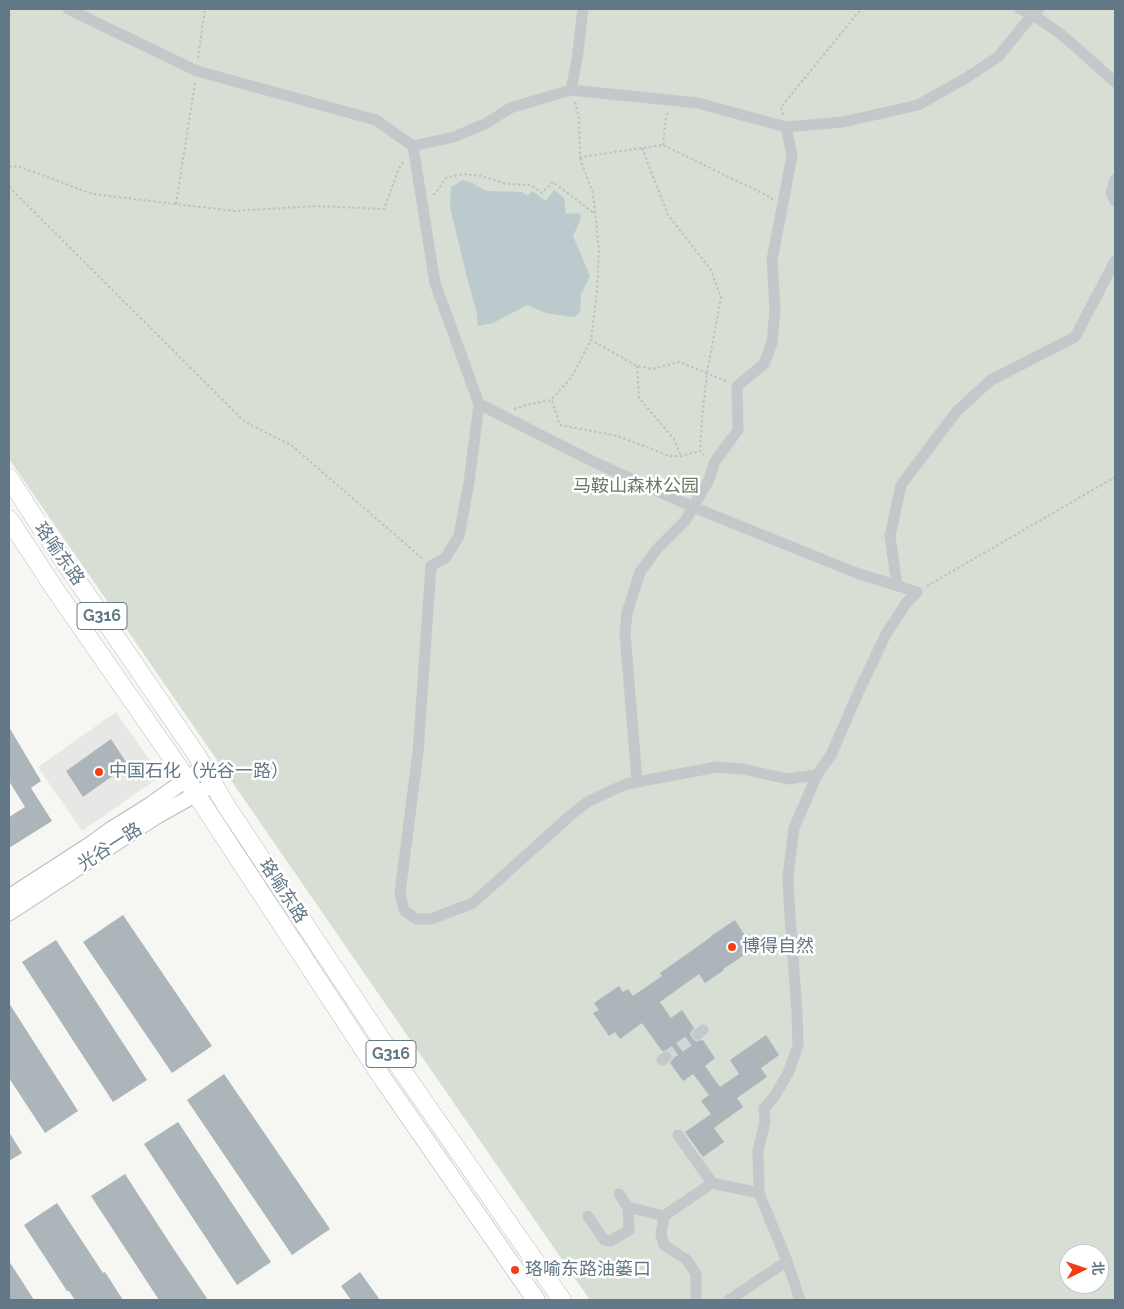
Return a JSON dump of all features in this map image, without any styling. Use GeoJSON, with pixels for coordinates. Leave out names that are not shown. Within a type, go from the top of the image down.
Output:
{"type":"FeatureCollection","features":[{"type":"Feature","properties":{"kind":"highway","name":"珞喻东路"},"geometry":{"type":"LineString","coordinates":[[9,478],[196,754],[399,1066],[562,1300]]}},
{"type":"Feature","properties":{"kind":"highway","name":"珞喻东路"},"geometry":{"type":"LineString","coordinates":[[9,519],[54,588],[191,787],[383,1079],[536,1300]]}},
{"type":"Feature","properties":{"kind":"main road","name":"光谷一路"},"geometry":{"type":"LineString","coordinates":[[9,913],[150,821],[191,787],[204,767]]}},
{"type":"Feature","properties":{"kind":"main road","name":"光谷一路"},"geometry":{"type":"LineString","coordinates":[[9,897],[150,805],[191,787],[214,784]]}},
{"type":"Feature","properties":{"kind":"street"},"geometry":{"type":"LineString","coordinates":[[68,9],[197,71],[376,120],[413,146],[435,284],[479,404],[469,482],[459,536],[445,558],[431,566],[418,752],[400,894],[404,910],[416,920],[431,919],[473,903],[572,814],[589,801],[626,784],[717,768],[743,769],[788,780],[816,775]]}},
{"type":"Feature","properties":{"kind":"street"},"geometry":{"type":"LineString","coordinates":[[571,90],[583,9]]}},
{"type":"Feature","properties":{"kind":"street"},"geometry":{"type":"LineString","coordinates":[[1020,9],[1036,12],[1115,82]]}},
{"type":"Feature","properties":{"kind":"street"},"geometry":{"type":"LineString","coordinates":[[413,146],[454,137],[487,123],[510,108],[571,90],[698,103],[786,127],[844,122],[918,105],[966,78],[998,57],[1036,12]]}},
{"type":"Feature","properties":{"kind":"street"},"geometry":{"type":"LineString","coordinates":[[637,781],[625,633],[627,613],[640,572],[657,549],[684,521],[709,480],[714,463],[738,430],[737,386],[764,364],[772,343],[775,310],[772,260],[792,156],[786,127]]}},
{"type":"Feature","properties":{"kind":"street"},"geometry":{"type":"LineString","coordinates":[[1115,179],[1111,192],[1115,201]]}},
{"type":"Feature","properties":{"kind":"street"},"geometry":{"type":"LineString","coordinates":[[897,586],[890,536],[900,485],[957,411],[991,380],[1075,337],[1115,262]]}},
{"type":"Feature","properties":{"kind":"street"},"geometry":{"type":"LineString","coordinates":[[479,404],[692,507],[854,572],[917,592],[907,602],[886,634],[831,755],[816,775],[794,828],[788,876],[790,974],[798,1046],[788,1073],[764,1108],[766,1122],[758,1151],[759,1193],[787,1261],[800,1300]]}},
{"type":"Feature","properties":{"kind":"street"},"geometry":{"type":"LineString","coordinates":[[678,1135],[712,1183],[759,1193]]}},
{"type":"Feature","properties":{"kind":"street"},"geometry":{"type":"LineString","coordinates":[[696,1300],[696,1274],[687,1260],[664,1245],[661,1235],[664,1216],[712,1183]]}},
{"type":"Feature","properties":{"kind":"street"},"geometry":{"type":"LineString","coordinates":[[588,1216],[604,1240],[611,1241],[629,1230],[628,1207],[619,1194]]}},
{"type":"Feature","properties":{"kind":"street"},"geometry":{"type":"LineString","coordinates":[[628,1207],[664,1216]]}},
{"type":"Feature","properties":{"kind":"street"},"geometry":{"type":"LineString","coordinates":[[729,1300],[787,1261]]}},
{"type":"Feature","properties":{"kind":"path"},"geometry":{"type":"LineString","coordinates":[[176,204],[205,9]]}},
{"type":"Feature","properties":{"kind":"path"},"geometry":{"type":"LineString","coordinates":[[786,127],[781,107],[861,9]]}},
{"type":"Feature","properties":{"kind":"path"},"geometry":{"type":"LineString","coordinates":[[499,414],[526,405],[552,400],[571,378],[591,340],[597,291],[599,250],[593,193],[580,157],[579,118],[571,90]]}},
{"type":"Feature","properties":{"kind":"path"},"geometry":{"type":"LineString","coordinates":[[663,145],[666,116],[674,101]]}},
{"type":"Feature","properties":{"kind":"path"},"geometry":{"type":"LineString","coordinates":[[580,157],[663,145],[770,197],[782,208]]}},
{"type":"Feature","properties":{"kind":"path"},"geometry":{"type":"LineString","coordinates":[[9,167],[18,166],[93,194],[234,212],[316,206],[384,209],[399,168],[413,146]]}},
{"type":"Feature","properties":{"kind":"path"},"geometry":{"type":"LineString","coordinates":[[642,148],[668,215],[711,270],[721,297],[707,373],[700,451]]}},
{"type":"Feature","properties":{"kind":"path"},"geometry":{"type":"LineString","coordinates":[[421,197],[436,194],[446,178],[462,174],[481,176],[506,184],[531,185],[542,193],[553,182],[595,214]]}},
{"type":"Feature","properties":{"kind":"path"},"geometry":{"type":"LineString","coordinates":[[9,187],[245,422],[291,445],[431,566]]}},
{"type":"Feature","properties":{"kind":"path"},"geometry":{"type":"LineString","coordinates":[[591,340],[637,366],[653,369],[680,362],[737,386]]}},
{"type":"Feature","properties":{"kind":"path"},"geometry":{"type":"LineString","coordinates":[[637,366],[639,398],[674,439],[681,456]]}},
{"type":"Feature","properties":{"kind":"path"},"geometry":{"type":"LineString","coordinates":[[552,400],[560,425],[618,436],[669,456],[681,456],[700,451]]}},
{"type":"Feature","properties":{"kind":"path"},"geometry":{"type":"LineString","coordinates":[[700,451],[714,463]]}},
{"type":"Feature","properties":{"kind":"path"},"geometry":{"type":"LineString","coordinates":[[917,592],[1115,477]]}},
{"type":"Feature","properties":{"kind":"shaded area"},"geometry":{"type":"Polygon","coordinates":[[[463,180],[486,191],[522,192],[528,196],[532,191],[546,201],[554,190],[564,198],[566,214],[580,213],[581,218],[573,236],[590,276],[581,294],[580,312],[574,317],[546,313],[527,305],[493,323],[478,326],[477,314],[450,207],[451,187],[463,180]]]}},
{"type":"Feature","properties":{"kind":"shaded area"},"geometry":{"type":"Polygon","coordinates":[[[116,712],[161,776],[82,831],[38,767],[116,712]]]}},
{"type":"Feature","properties":{"kind":"green space","name":"马鞍山森林公园"},"geometry":{"type":"Polygon","coordinates":[[[9,9],[1115,9],[1115,1300],[590,1300],[9,459],[9,9]]]}},
{"type":"Feature","properties":{"kind":"building"},"geometry":{"type":"Polygon","coordinates":[[[9,727],[41,781],[31,788],[52,821],[9,848],[9,817],[25,807],[9,781],[9,727]]]}},
{"type":"Feature","properties":{"kind":"building"},"geometry":{"type":"Polygon","coordinates":[[[111,739],[128,765],[83,797],[66,771],[111,739]]]}},
{"type":"Feature","properties":{"kind":"building"},"geometry":{"type":"Polygon","coordinates":[[[123,915],[212,1046],[172,1073],[83,942],[123,915]]]}},
{"type":"Feature","properties":{"kind":"building"},"geometry":{"type":"Polygon","coordinates":[[[735,920],[747,939],[743,942],[749,952],[705,983],[699,974],[660,1002],[671,1018],[682,1010],[694,1028],[691,1032],[692,1038],[696,1041],[703,1040],[715,1058],[705,1066],[720,1087],[739,1074],[730,1060],[766,1035],[779,1055],[761,1068],[767,1077],[737,1098],[743,1107],[714,1128],[724,1142],[703,1157],[685,1132],[711,1114],[701,1101],[709,1095],[693,1074],[683,1081],[670,1063],[673,1059],[672,1053],[668,1050],[662,1051],[642,1023],[620,1039],[615,1032],[609,1036],[593,1013],[599,1010],[594,1003],[619,986],[623,992],[628,989],[633,996],[662,976],[660,973],[735,920]]]}},
{"type":"Feature","properties":{"kind":"building"},"geometry":{"type":"Polygon","coordinates":[[[56,940],[147,1080],[113,1102],[22,962],[56,940]]]}},
{"type":"Feature","properties":{"kind":"building"},"geometry":{"type":"Polygon","coordinates":[[[9,1003],[78,1111],[45,1133],[9,1078],[9,1003]]]}},
{"type":"Feature","properties":{"kind":"building"},"geometry":{"type":"Polygon","coordinates":[[[224,1074],[330,1229],[292,1255],[187,1100],[224,1074]]]}},
{"type":"Feature","properties":{"kind":"building"},"geometry":{"type":"Polygon","coordinates":[[[178,1122],[271,1262],[237,1285],[144,1144],[178,1122]]]}},
{"type":"Feature","properties":{"kind":"building"},"geometry":{"type":"Polygon","coordinates":[[[9,1132],[22,1153],[9,1161],[9,1132]]]}},
{"type":"Feature","properties":{"kind":"building"},"geometry":{"type":"Polygon","coordinates":[[[125,1174],[208,1300],[159,1300],[91,1196],[125,1174]]]}},
{"type":"Feature","properties":{"kind":"building"},"geometry":{"type":"Polygon","coordinates":[[[57,1203],[123,1300],[75,1300],[67,1291],[24,1225],[57,1203]]]}},
{"type":"Feature","properties":{"kind":"building"},"geometry":{"type":"Polygon","coordinates":[[[9,1261],[34,1300],[9,1300],[9,1261]]]}},
{"type":"Feature","properties":{"kind":"building"},"geometry":{"type":"Polygon","coordinates":[[[360,1272],[380,1300],[351,1300],[341,1286],[360,1272]]]}},
{"type":"Feature","properties":{"kind":"tunnel"},"geometry":{"type":"LineString","coordinates":[[666,1057],[698,1034]]}},
{"type":"Feature","properties":{"kind":"place","name":"中国石化（光谷一路）"},"geometry":{"type":"Point","coordinates":[99,772]}},
{"type":"Feature","properties":{"kind":"place","name":"博得自然"},"geometry":{"type":"Point","coordinates":[732,947]}},
{"type":"Feature","properties":{"kind":"place","name":"珞喻东路油篓口"},"geometry":{"type":"Point","coordinates":[515,1270]}}]}
